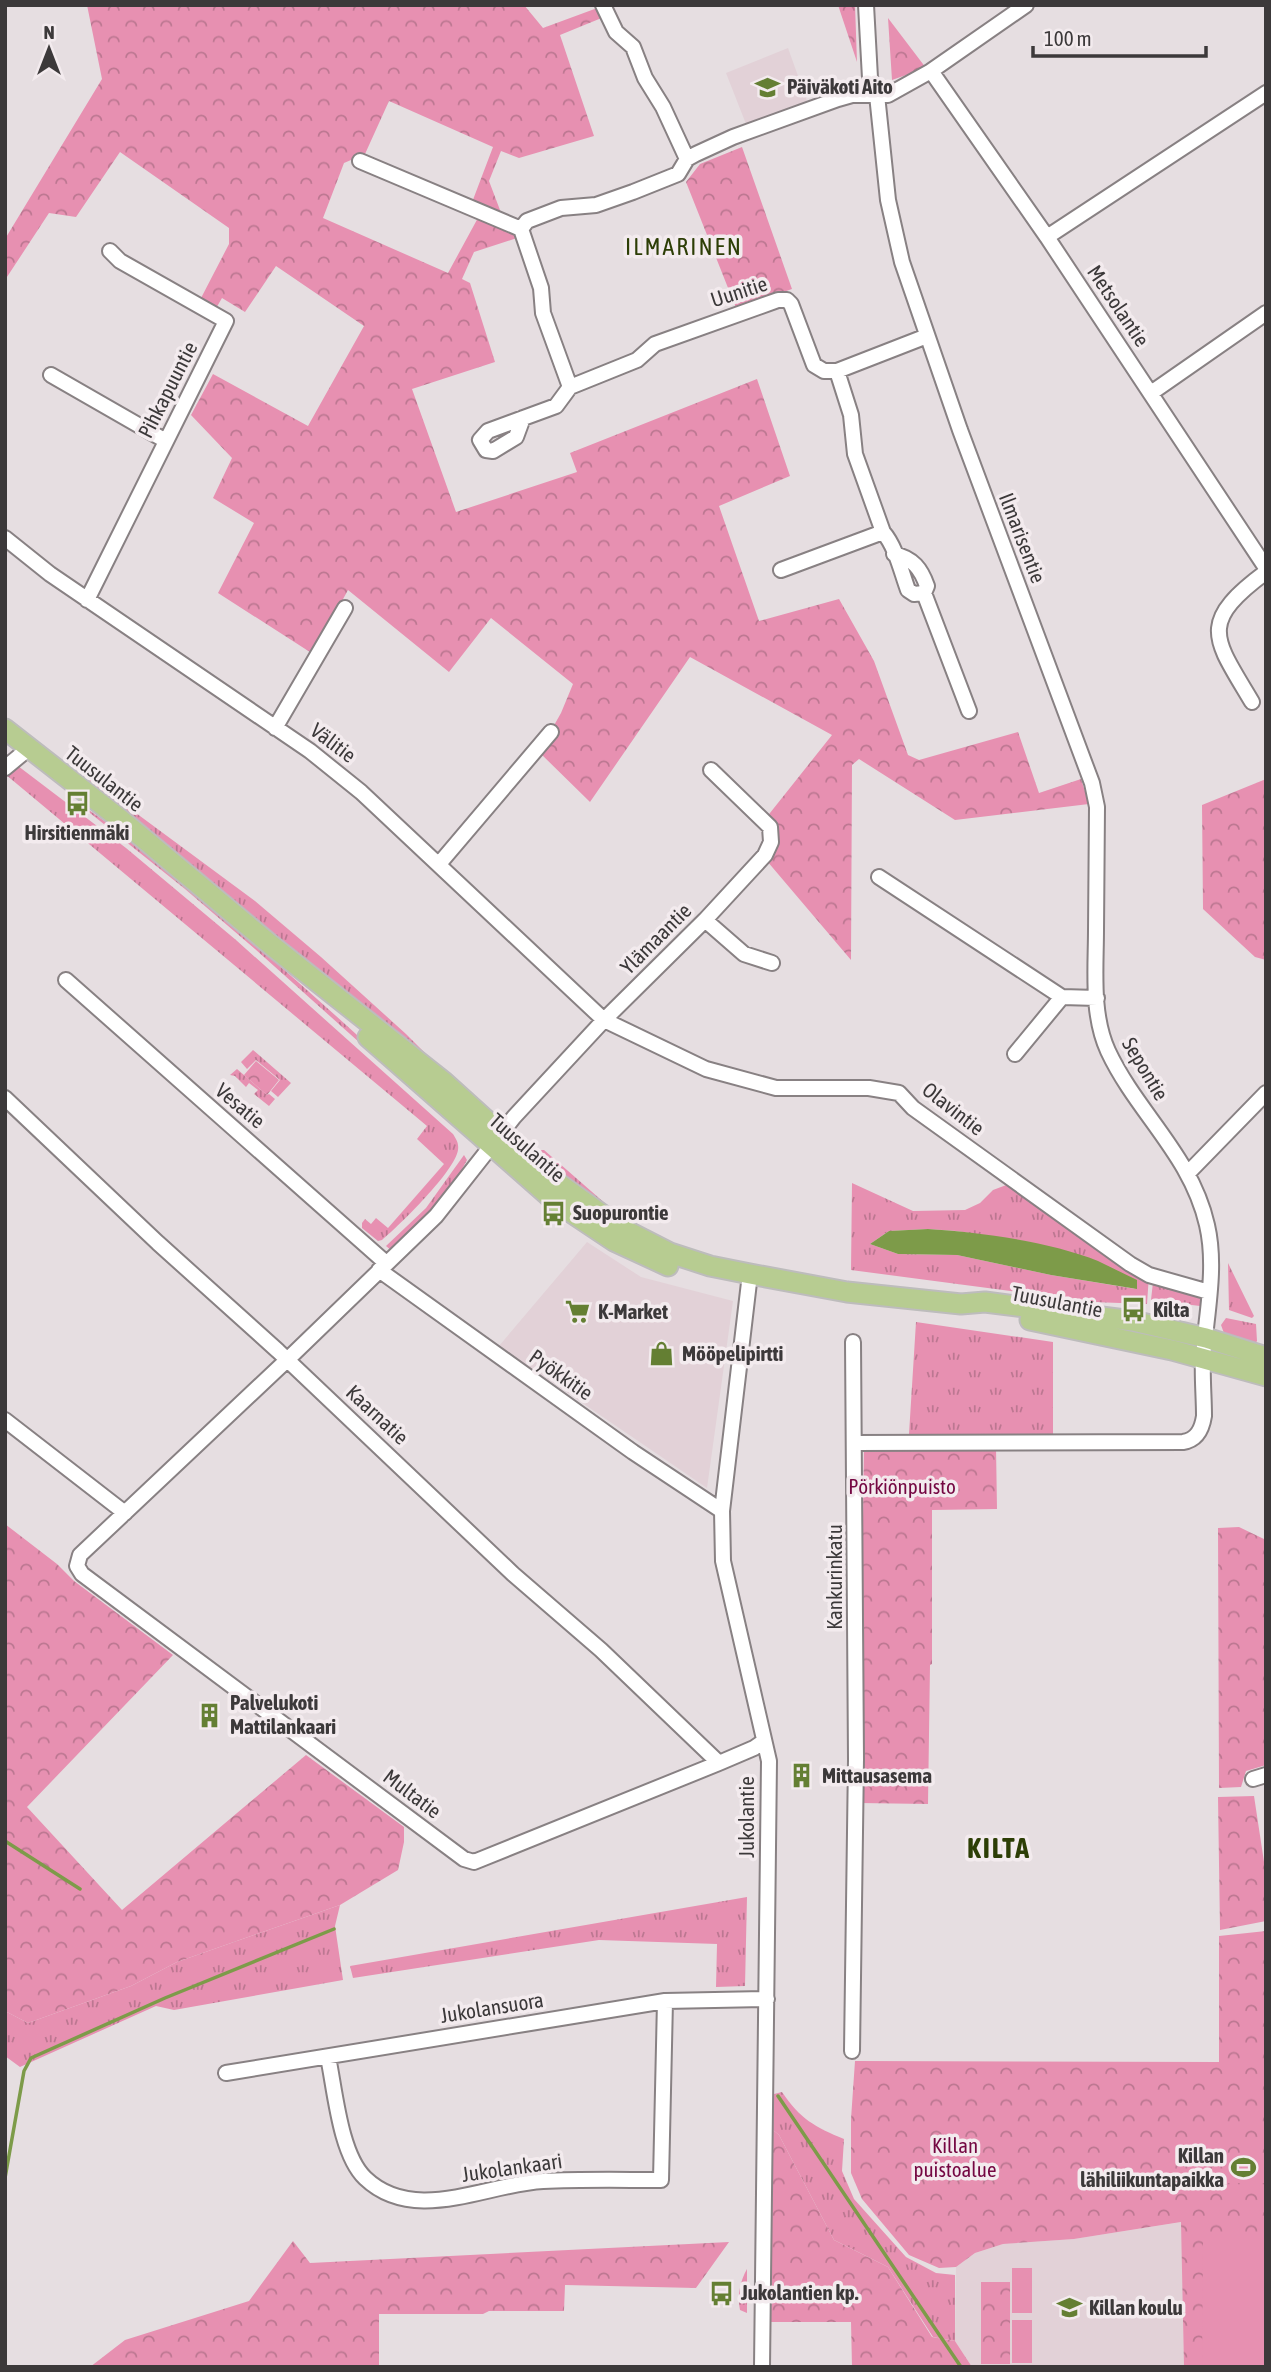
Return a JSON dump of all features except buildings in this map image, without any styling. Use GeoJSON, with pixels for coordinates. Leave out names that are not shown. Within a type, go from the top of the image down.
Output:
{"type":"FeatureCollection","features":[{"type":"Feature","properties":{"kind":"main road","name":"Tuusulantie"},"geometry":{"type":"LineString","coordinates":[[5,729],[120,819],[271,945],[330,1004],[497,1140],[547,1196],[614,1241],[664,1265],[749,1281],[780,1291],[847,1292],[961,1304],[984,1312],[1266,1357]]}},
{"type":"Feature","properties":{"kind":"main road","name":"Tuusulantie"},"geometry":{"type":"LineString","coordinates":[[1205,1348],[1266,1376]]}},
{"type":"Feature","properties":{"kind":"street"},"geometry":{"type":"LineString","coordinates":[[603,5],[616,32],[633,47],[645,78],[663,107],[687,159]]}},
{"type":"Feature","properties":{"kind":"street","name":"Ilmarisentie"},"geometry":{"type":"LineString","coordinates":[[866,5],[870,78],[877,95]]}},
{"type":"Feature","properties":{"kind":"street","name":"Ilmarisentie"},"geometry":{"type":"LineString","coordinates":[[876,5],[880,78],[877,95],[888,200],[902,262],[1092,783],[1097,807],[1097,998]]}},
{"type":"Feature","properties":{"kind":"street"},"geometry":{"type":"LineString","coordinates":[[521,229],[527,221],[561,208],[596,205],[678,174],[687,159],[733,138],[838,99],[852,95],[888,95],[931,71],[1026,5]]}},
{"type":"Feature","properties":{"kind":"street","name":"Metsolantie"},"geometry":{"type":"LineString","coordinates":[[931,71],[1047,237],[1266,570]]}},
{"type":"Feature","properties":{"kind":"street"},"geometry":{"type":"LineString","coordinates":[[1047,237],[1266,93]]}},
{"type":"Feature","properties":{"kind":"street"},"geometry":{"type":"LineString","coordinates":[[360,161],[521,229],[541,288],[543,313],[570,387],[556,406],[523,418]]}},
{"type":"Feature","properties":{"kind":"street","name":"Pihkapuuntie"},"geometry":{"type":"LineString","coordinates":[[86,600],[229,315],[120,261],[110,251]]}},
{"type":"Feature","properties":{"kind":"street","name":"Uunitie"},"geometry":{"type":"LineString","coordinates":[[570,387],[637,360],[654,344],[778,300],[787,300],[791,304],[814,365],[824,371],[837,371]]}},
{"type":"Feature","properties":{"kind":"street"},"geometry":{"type":"LineString","coordinates":[[1151,393],[1266,313]]}},
{"type":"Feature","properties":{"kind":"street"},"geometry":{"type":"LineString","coordinates":[[927,336],[837,371],[851,415],[855,454],[883,532],[890,540],[908,590],[914,594],[924,593],[969,711]]}},
{"type":"Feature","properties":{"kind":"street"},"geometry":{"type":"LineString","coordinates":[[51,375],[166,441]]}},
{"type":"Feature","properties":{"kind":"street"},"geometry":{"type":"LineString","coordinates":[[780,570],[883,532]]}},
{"type":"Feature","properties":{"kind":"street","name":"Välitie"},"geometry":{"type":"LineString","coordinates":[[5,538],[50,575],[275,728],[361,792],[604,1020]]}},
{"type":"Feature","properties":{"kind":"street"},"geometry":{"type":"LineString","coordinates":[[1252,702],[1221,649],[1218,628],[1225,608],[1266,570]]}},
{"type":"Feature","properties":{"kind":"street"},"geometry":{"type":"LineString","coordinates":[[275,728],[345,608]]}},
{"type":"Feature","properties":{"kind":"street"},"geometry":{"type":"LineString","coordinates":[[439,864],[551,732]]}},
{"type":"Feature","properties":{"kind":"street"},"geometry":{"type":"LineString","coordinates":[[5,768],[28,749]]}},
{"type":"Feature","properties":{"kind":"street","name":"Ylämaantie"},"geometry":{"type":"LineString","coordinates":[[497,1140],[514,1117],[604,1020],[705,920],[765,855],[771,842],[769,827],[711,770]]}},
{"type":"Feature","properties":{"kind":"street"},"geometry":{"type":"LineString","coordinates":[[879,877],[1062,997],[1097,998]]}},
{"type":"Feature","properties":{"kind":"street"},"geometry":{"type":"LineString","coordinates":[[705,920],[744,954],[772,963]]}},
{"type":"Feature","properties":{"kind":"street","name":"Vesatie"},"geometry":{"type":"LineString","coordinates":[[66,980],[383,1267]]}},
{"type":"Feature","properties":{"kind":"street"},"geometry":{"type":"LineString","coordinates":[[1015,1054],[1062,997]]}},
{"type":"Feature","properties":{"kind":"street","name":"Sepontie"},"geometry":{"type":"LineString","coordinates":[[1097,998],[1100,1025],[1107,1049],[1126,1084],[1189,1172],[1208,1228],[1209,1313],[1205,1348]]}},
{"type":"Feature","properties":{"kind":"street","name":"Olavintie"},"geometry":{"type":"LineString","coordinates":[[604,1020],[706,1069],[776,1088],[870,1088],[899,1093],[913,1108],[1130,1264],[1149,1275],[1209,1292]]}},
{"type":"Feature","properties":{"kind":"street"},"geometry":{"type":"LineString","coordinates":[[1189,1172],[1266,1093]]}},
{"type":"Feature","properties":{"kind":"street","name":"Kaarnatie"},"geometry":{"type":"LineString","coordinates":[[5,1098],[168,1253],[287,1360],[513,1574],[601,1650],[719,1763]]}},
{"type":"Feature","properties":{"kind":"street"},"geometry":{"type":"LineString","coordinates":[[5,1420],[125,1513],[436,1216],[497,1140]]}},
{"type":"Feature","properties":{"kind":"street","name":"Pyökkitie"},"geometry":{"type":"LineString","coordinates":[[383,1267],[623,1445],[722,1511]]}},
{"type":"Feature","properties":{"kind":"street","name":"Jukolantie"},"geometry":{"type":"LineString","coordinates":[[749,1281],[722,1511],[723,1561],[769,1761],[762,2367]]}},
{"type":"Feature","properties":{"kind":"street","name":"Kankurinkatu"},"geometry":{"type":"LineString","coordinates":[[852,2052],[856,1759],[853,1342]]}},
{"type":"Feature","properties":{"kind":"street"},"geometry":{"type":"LineString","coordinates":[[854,1443],[1189,1441],[1198,1433],[1204,1416],[1205,1348]]}},
{"type":"Feature","properties":{"kind":"street","name":"Multatie"},"geometry":{"type":"LineString","coordinates":[[125,1513],[80,1555],[77,1566],[82,1574],[464,1859],[474,1862],[719,1763],[764,1741]]}},
{"type":"Feature","properties":{"kind":"street","name":"Jukolansuora"},"geometry":{"type":"LineString","coordinates":[[226,2073],[665,2000],[766,1999]]}},
{"type":"Feature","properties":{"kind":"street","name":"Jukolankaari"},"geometry":{"type":"LineString","coordinates":[[328,2057],[346,2142],[354,2161],[363,2176],[393,2197],[433,2201],[541,2181],[661,2180],[665,2000]]}},
{"type":"Feature","properties":{"kind":"shaded area","name":"Päiväkoti Aito"},"geometry":{"type":"Polygon","coordinates":[[[788,48],[807,101],[746,124],[726,73],[788,48]]]}},
{"type":"Feature","properties":{"kind":"shaded area"},"geometry":{"type":"Polygon","coordinates":[[[928,1229],[1014,1239],[1059,1248],[1098,1261],[1137,1280],[1137,1289],[1051,1275],[957,1255],[898,1254],[870,1244],[889,1231],[928,1229]]]}},
{"type":"Feature","properties":{"kind":"shaded area"},"geometry":{"type":"Polygon","coordinates":[[[587,1242],[641,1277],[733,1301],[707,1488],[499,1346],[587,1242]]]}},
{"type":"Feature","properties":{"kind":"shaded area","name":"Killan koulu"},"geometry":{"type":"Polygon","coordinates":[[[1182,2222],[1184,2367],[972,2367],[955,2341],[956,2267],[975,2253],[1003,2244],[1074,2239],[1182,2222]]]}},
{"type":"Feature","properties":{"kind":"green space"},"geometry":{"type":"Polygon","coordinates":[[[87,5],[524,5],[543,28],[600,7],[604,17],[560,35],[594,136],[519,158],[501,151],[489,181],[503,218],[471,205],[493,147],[389,101],[365,154],[344,163],[323,218],[448,273],[479,216],[518,231],[520,237],[474,252],[462,279],[470,283],[495,362],[412,389],[456,512],[577,472],[570,453],[757,379],[790,476],[719,506],[759,621],[839,599],[874,661],[908,755],[919,760],[1018,732],[1039,793],[1081,779],[1089,804],[955,820],[859,759],[852,765],[851,960],[767,861],[766,818],[832,735],[690,657],[590,802],[539,752],[561,713],[573,684],[491,618],[449,672],[348,590],[313,654],[218,593],[254,523],[213,498],[232,458],[191,415],[213,374],[308,426],[364,326],[276,266],[245,312],[222,298],[215,310],[200,300],[229,244],[229,228],[120,152],[76,217],[49,213],[5,280],[5,239],[102,79],[87,5]]]}},
{"type":"Feature","properties":{"kind":"green space"},"geometry":{"type":"Polygon","coordinates":[[[838,5],[855,5],[857,62],[838,5]]]}},
{"type":"Feature","properties":{"kind":"green space"},"geometry":{"type":"Polygon","coordinates":[[[888,18],[926,68],[892,80],[888,18]]]}},
{"type":"Feature","properties":{"kind":"green space"},"geometry":{"type":"Polygon","coordinates":[[[742,147],[792,289],[736,308],[686,182],[700,164],[742,147]]]}},
{"type":"Feature","properties":{"kind":"green space"},"geometry":{"type":"Polygon","coordinates":[[[71,765],[255,901],[321,957],[440,1068],[319,975],[71,765]]]}},
{"type":"Feature","properties":{"kind":"green space"},"geometry":{"type":"Polygon","coordinates":[[[18,766],[126,848],[236,940],[453,1134],[458,1150],[447,1171],[382,1240],[378,1241],[362,1228],[365,1219],[371,1224],[376,1218],[388,1228],[444,1164],[417,1139],[427,1126],[5,774],[18,766]]]}},
{"type":"Feature","properties":{"kind":"green space"},"geometry":{"type":"Polygon","coordinates":[[[1266,779],[1266,960],[1255,957],[1203,909],[1202,805],[1266,779]]]}},
{"type":"Feature","properties":{"kind":"green space"},"geometry":{"type":"Polygon","coordinates":[[[86,808],[212,907],[337,1016],[459,1129],[255,949],[86,808]]]}},
{"type":"Feature","properties":{"kind":"green space"},"geometry":{"type":"Polygon","coordinates":[[[253,1050],[291,1083],[278,1097],[271,1091],[280,1080],[256,1060],[247,1069],[241,1062],[253,1050]]]}},
{"type":"Feature","properties":{"kind":"green space"},"geometry":{"type":"Polygon","coordinates":[[[256,1061],[279,1080],[267,1095],[244,1075],[256,1061]]]}},
{"type":"Feature","properties":{"kind":"green space"},"geometry":{"type":"Polygon","coordinates":[[[237,1069],[275,1099],[269,1106],[254,1094],[258,1090],[249,1083],[246,1087],[235,1076],[230,1075],[237,1069]]]}},
{"type":"Feature","properties":{"kind":"green space"},"geometry":{"type":"Polygon","coordinates":[[[541,1150],[607,1205],[636,1225],[707,1259],[633,1228],[534,1157],[541,1150]]]}},
{"type":"Feature","properties":{"kind":"green space"},"geometry":{"type":"Polygon","coordinates":[[[464,1155],[467,1160],[449,1193],[392,1251],[386,1246],[426,1208],[464,1155]]]}},
{"type":"Feature","properties":{"kind":"green space"},"geometry":{"type":"Polygon","coordinates":[[[852,1183],[913,1211],[965,1210],[980,1203],[993,1190],[1009,1184],[1149,1275],[1147,1304],[1093,1302],[851,1270],[852,1183]],[[889,1231],[870,1244],[898,1254],[957,1255],[1051,1275],[1136,1289],[1029,1242],[956,1231],[889,1231]]]}},
{"type":"Feature","properties":{"kind":"green space"},"geometry":{"type":"Polygon","coordinates":[[[1228,1263],[1254,1316],[1252,1318],[1229,1310],[1228,1263]]]}},
{"type":"Feature","properties":{"kind":"green space"},"geometry":{"type":"Polygon","coordinates":[[[1153,1282],[1193,1290],[1200,1297],[1200,1306],[1151,1300],[1153,1282]]]}},
{"type":"Feature","properties":{"kind":"green space"},"geometry":{"type":"Polygon","coordinates":[[[1226,1318],[1256,1324],[1257,1341],[1251,1349],[1225,1336],[1221,1325],[1226,1318]]]}},
{"type":"Feature","properties":{"kind":"green space"},"geometry":{"type":"Polygon","coordinates":[[[916,1322],[1053,1342],[1053,1435],[909,1434],[916,1322]]]}},
{"type":"Feature","properties":{"kind":"green space","name":"Pörkiönpuisto"},"geometry":{"type":"Polygon","coordinates":[[[864,1447],[996,1447],[997,1509],[932,1510],[928,1804],[859,1803],[864,1447]]]}},
{"type":"Feature","properties":{"kind":"green space"},"geometry":{"type":"Polygon","coordinates":[[[5,1524],[57,1564],[74,1581],[173,1655],[27,1807],[122,1910],[306,1755],[404,1827],[398,1870],[340,1905],[177,1962],[131,1986],[28,2023],[5,2011],[5,1524]]]}},
{"type":"Feature","properties":{"kind":"green space"},"geometry":{"type":"Polygon","coordinates":[[[1239,1527],[1266,1540],[1266,1765],[1246,1771],[1241,1787],[1219,1788],[1218,1528],[1239,1527]]]}},
{"type":"Feature","properties":{"kind":"green space"},"geometry":{"type":"Polygon","coordinates":[[[1254,1796],[1266,1875],[1266,1921],[1220,1930],[1218,1797],[1254,1796]]]}},
{"type":"Feature","properties":{"kind":"green space"},"geometry":{"type":"Polygon","coordinates":[[[747,1897],[745,1986],[716,1987],[717,1944],[599,1940],[353,1978],[350,1966],[747,1897]]]}},
{"type":"Feature","properties":{"kind":"green space"},"geometry":{"type":"Polygon","coordinates":[[[340,1905],[335,1926],[343,1980],[174,2010],[156,2006],[20,2067],[5,2056],[5,2011],[28,2023],[131,1986],[177,1962],[340,1905]]]}},
{"type":"Feature","properties":{"kind":"green space","name":"Killan puistoalue"},"geometry":{"type":"Polygon","coordinates":[[[1266,1931],[1266,2367],[1184,2367],[1181,2222],[1074,2239],[1003,2244],[975,2253],[956,2267],[939,2268],[909,2255],[862,2199],[851,2173],[855,2061],[1219,2062],[1219,1936],[1266,1931]]]}},
{"type":"Feature","properties":{"kind":"green space"},"geometry":{"type":"Polygon","coordinates":[[[782,2092],[809,2121],[844,2139],[842,2171],[854,2199],[906,2257],[936,2273],[955,2275],[955,2341],[933,2337],[888,2267],[834,2240],[779,2135],[773,2130],[774,2094],[782,2092]]]}},
{"type":"Feature","properties":{"kind":"green space"},"geometry":{"type":"Polygon","coordinates":[[[773,2130],[779,2135],[834,2240],[888,2267],[932,2337],[955,2341],[972,2367],[852,2367],[851,2322],[771,2322],[773,2130]]]}},
{"type":"Feature","properties":{"kind":"green space","name":"Killan lähiliikuntapaikka"},"geometry":{"type":"Polygon","coordinates":[[[1223,2154],[1266,2154],[1266,2183],[1223,2183],[1223,2154]]]}},
{"type":"Feature","properties":{"kind":"green space"},"geometry":{"type":"Polygon","coordinates":[[[1203,2240],[1266,2240],[1266,2367],[1202,2367],[1203,2240]]]}},
{"type":"Feature","properties":{"kind":"green space"},"geometry":{"type":"Polygon","coordinates":[[[293,2241],[310,2263],[729,2242],[696,2288],[565,2285],[564,2311],[379,2314],[379,2367],[90,2367],[125,2340],[249,2301],[293,2241]]]}},
{"type":"Feature","properties":{"kind":"green space"},"geometry":{"type":"Polygon","coordinates":[[[1012,2268],[1032,2268],[1032,2313],[1012,2313],[1012,2268]]]}},
{"type":"Feature","properties":{"kind":"green space"},"geometry":{"type":"Polygon","coordinates":[[[747,2269],[747,2313],[740,2310],[739,2299],[747,2269]]]}},
{"type":"Feature","properties":{"kind":"green space"},"geometry":{"type":"Polygon","coordinates":[[[981,2282],[1010,2282],[1010,2364],[981,2364],[981,2282]]]}},
{"type":"Feature","properties":{"kind":"green space"},"geometry":{"type":"Polygon","coordinates":[[[1012,2320],[1032,2320],[1032,2363],[1012,2363],[1012,2320]]]}},
{"type":"Feature","properties":{"kind":"waterway"},"geometry":{"type":"LineString","coordinates":[[5,1841],[80,1889]]}},
{"type":"Feature","properties":{"kind":"waterway"},"geometry":{"type":"LineString","coordinates":[[5,2178],[24,2071],[31,2058],[165,1998],[334,1929]]}},
{"type":"Feature","properties":{"kind":"waterway"},"geometry":{"type":"LineString","coordinates":[[778,2096],[961,2367]]}},
{"type":"Feature","properties":{"kind":"place","name":"Päiväkoti Aito"},"geometry":{"type":"Point","coordinates":[767,87]}},
{"type":"Feature","properties":{"kind":"place","name":"Hirsitienmäki"},"geometry":{"type":"Point","coordinates":[77,804]}},
{"type":"Feature","properties":{"kind":"place","name":"Suopurontie"},"geometry":{"type":"Point","coordinates":[553,1213]}},
{"type":"Feature","properties":{"kind":"place","name":"Kilta"},"geometry":{"type":"Point","coordinates":[1133,1310]}},
{"type":"Feature","properties":{"kind":"place","name":"K-Market"},"geometry":{"type":"Point","coordinates":[578,1312]}},
{"type":"Feature","properties":{"kind":"place","name":"Mööpelipirtti"},"geometry":{"type":"Point","coordinates":[662,1354]}},
{"type":"Feature","properties":{"kind":"place","name":"Palvelukoti Mattilankaari"},"geometry":{"type":"Point","coordinates":[210,1715]}},
{"type":"Feature","properties":{"kind":"place","name":"Mittausasema"},"geometry":{"type":"Point","coordinates":[802,1776]}},
{"type":"Feature","properties":{"kind":"place","name":"Killan lähiliikuntapaikka"},"geometry":{"type":"Point","coordinates":[1244,2168]}},
{"type":"Feature","properties":{"kind":"place","name":"Jukolantien kp."},"geometry":{"type":"Point","coordinates":[721,2293]}},
{"type":"Feature","properties":{"kind":"place","name":"Killan koulu"},"geometry":{"type":"Point","coordinates":[1069,2308]}},
{"type":"Feature","properties":{"kind":"district","name":"ILMARINEN"},"geometry":{"type":"Point","coordinates":[684,247]}},
{"type":"Feature","properties":{"kind":"district","name":"KILTA"},"geometry":{"type":"Point","coordinates":[999,1848]}}]}
